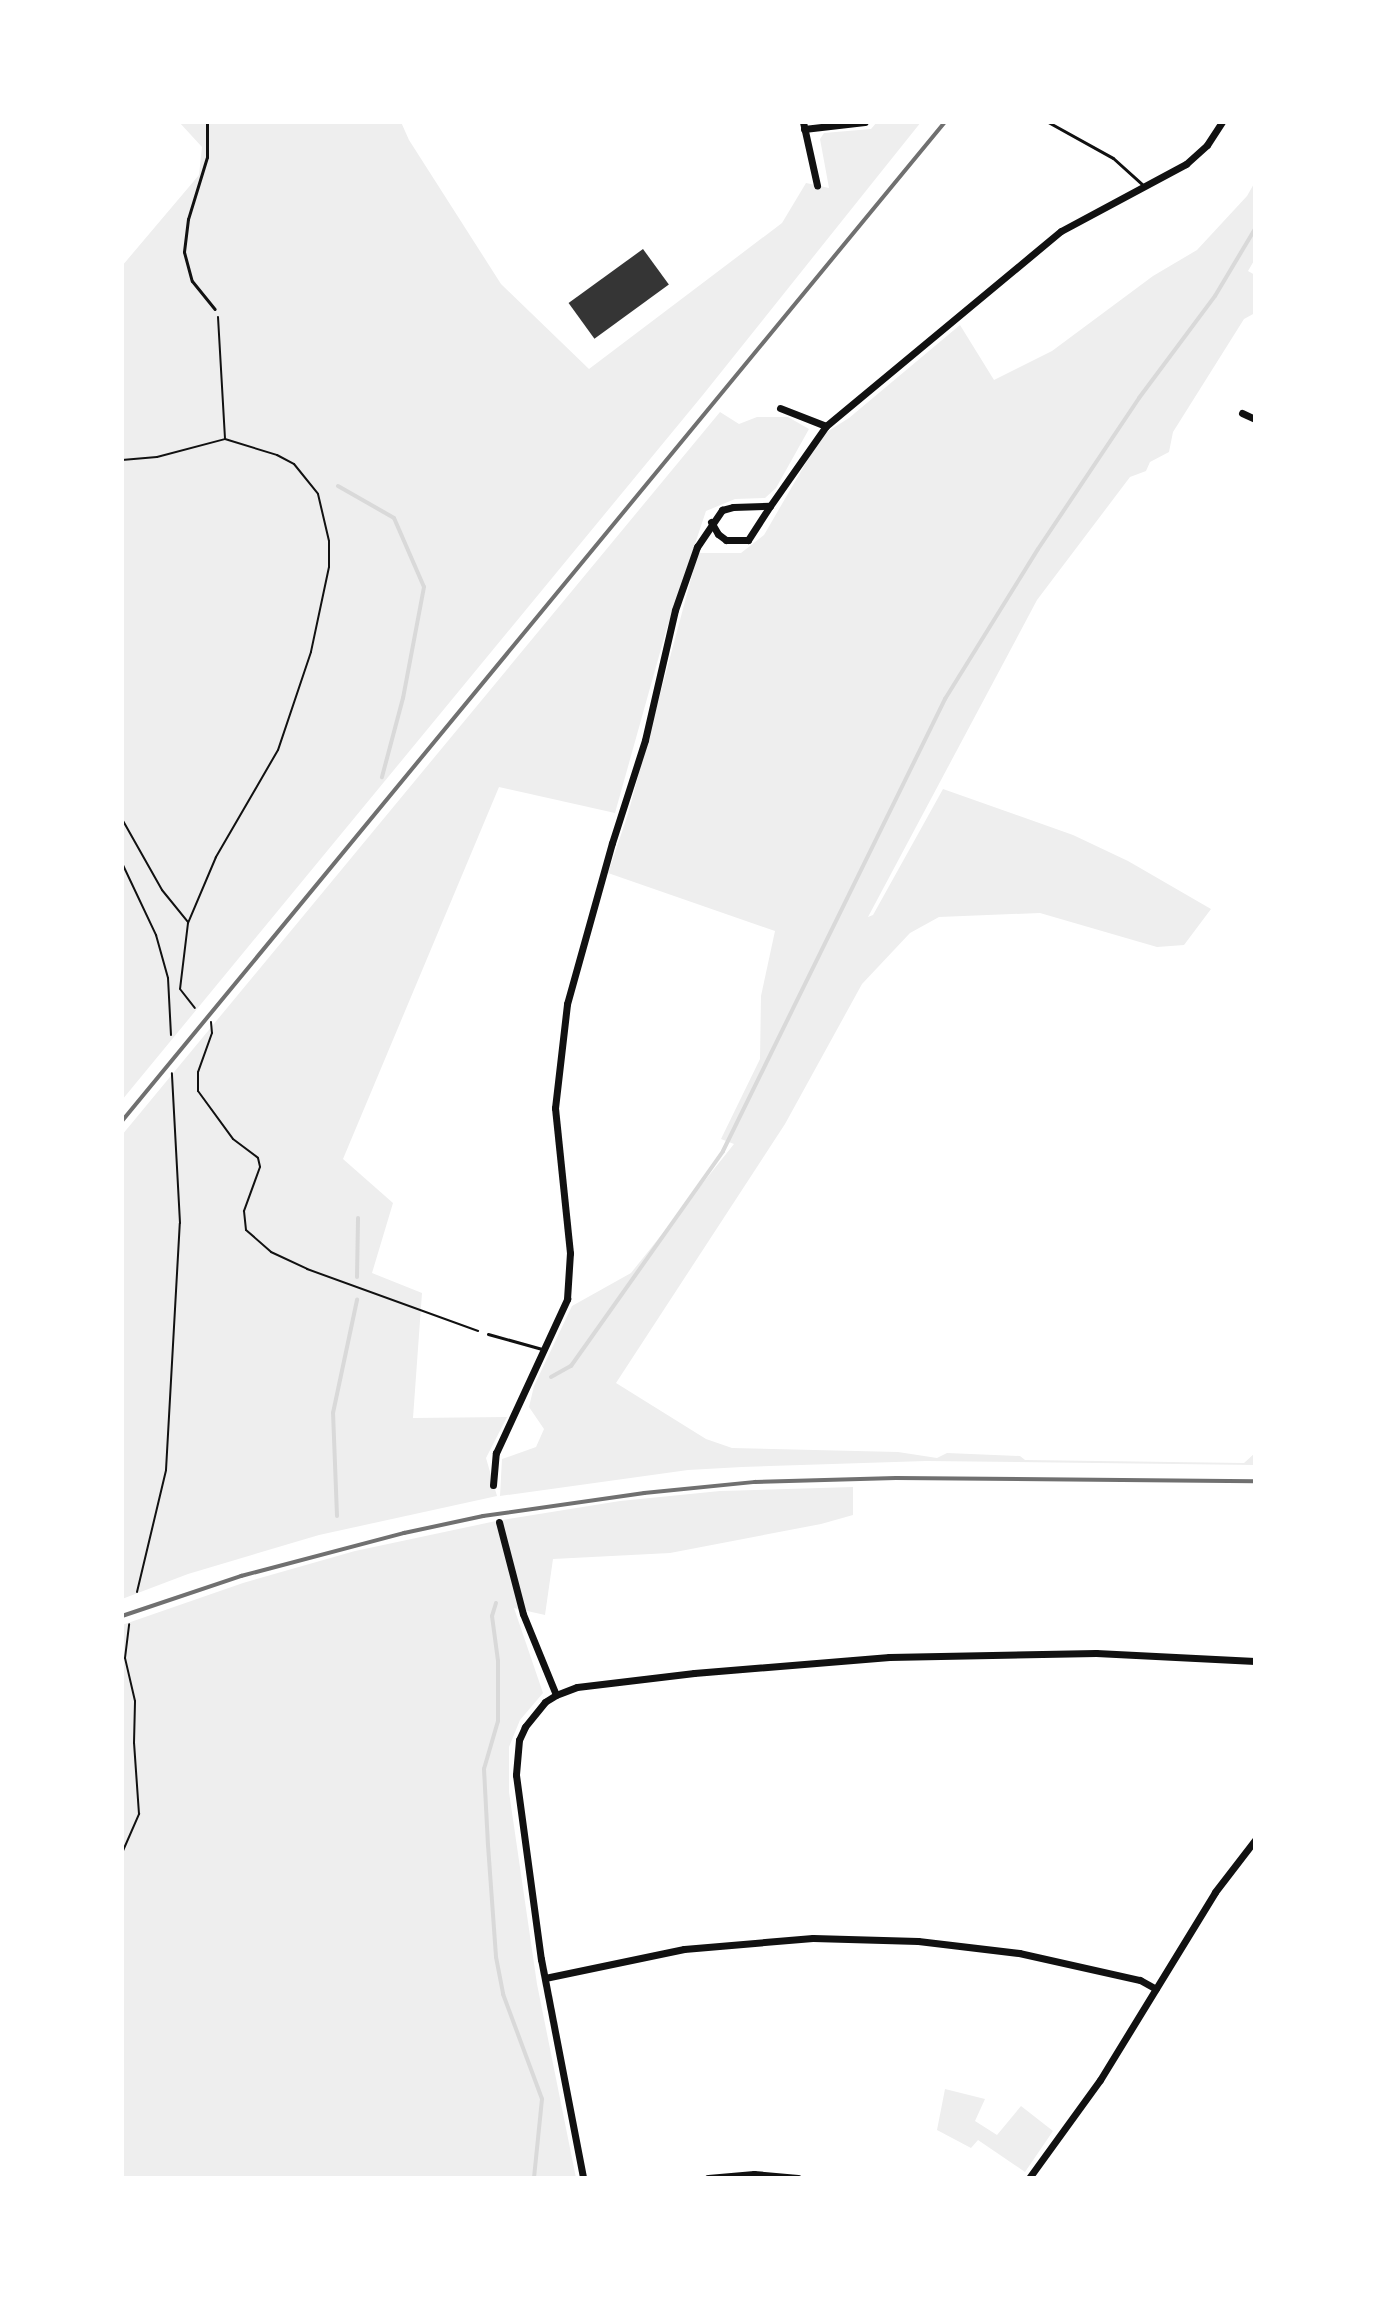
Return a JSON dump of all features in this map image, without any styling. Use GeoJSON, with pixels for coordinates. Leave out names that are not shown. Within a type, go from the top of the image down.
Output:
{"type":"FeatureCollection","features":[{"type":"Feature","properties":{"kind":"street"},"geometry":{"type":"LineString","coordinates":[[817,185],[803,126],[865,122]]}},
{"type":"Feature","properties":{"kind":"street"},"geometry":{"type":"LineString","coordinates":[[711,522],[726,540],[748,540],[826,426],[1061,231],[1197,156],[1222,122]]}},
{"type":"Feature","properties":{"kind":"street"},"geometry":{"type":"LineString","coordinates":[[780,408],[826,426]]}},
{"type":"Feature","properties":{"kind":"street"},"geometry":{"type":"LineString","coordinates":[[1242,413],[1255,419]]}},
{"type":"Feature","properties":{"kind":"street"},"geometry":{"type":"LineString","coordinates":[[493,1485],[496,1453],[567,1299],[571,1264],[555,1108],[567,1004],[654,707],[689,564],[711,522],[722,510],[770,506]]}},
{"type":"Feature","properties":{"kind":"street"},"geometry":{"type":"LineString","coordinates":[[499,1522],[523,1614],[556,1695]]}},
{"type":"Feature","properties":{"kind":"street"},"geometry":{"type":"LineString","coordinates":[[583,2178],[545,1978],[516,1775],[519,1740],[545,1702],[577,1687],[694,1673],[889,1657],[1096,1653],[1255,1661]]}},
{"type":"Feature","properties":{"kind":"street"},"geometry":{"type":"LineString","coordinates":[[1029,2178],[1100,2080],[1215,1892],[1255,1840]]}},
{"type":"Feature","properties":{"kind":"street"},"geometry":{"type":"LineString","coordinates":[[545,1978],[684,1949],[829,1939],[959,1944],[1019,1953],[1140,1980],[1156,1989]]}},
{"type":"Feature","properties":{"kind":"street"},"geometry":{"type":"LineString","coordinates":[[708,2178],[754,2174],[798,2178]]}},
{"type":"Feature","properties":{"kind":"lane"},"geometry":{"type":"LineString","coordinates":[[207,122],[207,157],[188,219],[184,252],[192,281],[215,309]]}},
{"type":"Feature","properties":{"kind":"lane"},"geometry":{"type":"LineString","coordinates":[[1048,122],[1113,158],[1145,186]]}},
{"type":"Feature","properties":{"kind":"lane"},"geometry":{"type":"LineString","coordinates":[[488,1334],[545,1349]]}},
{"type":"Feature","properties":{"kind":"path"},"geometry":{"type":"LineString","coordinates":[[215,309],[222,331],[225,439]]}},
{"type":"Feature","properties":{"kind":"path"},"geometry":{"type":"LineString","coordinates":[[122,460],[157,457],[225,439],[294,464],[318,494],[329,541],[329,567],[305,672],[278,750],[212,865],[188,923],[180,989],[195,1008]]}},
{"type":"Feature","properties":{"kind":"path"},"geometry":{"type":"LineString","coordinates":[[122,819],[162,890],[188,923]]}},
{"type":"Feature","properties":{"kind":"path"},"geometry":{"type":"LineString","coordinates":[[122,863],[156,935],[168,978],[171,1035]]}},
{"type":"Feature","properties":{"kind":"path"},"geometry":{"type":"LineString","coordinates":[[211,1022],[212,1033],[196,1082],[203,1100],[219,1122],[258,1158],[259,1178],[243,1220],[252,1238],[271,1252],[307,1269],[488,1334]]}},
{"type":"Feature","properties":{"kind":"path"},"geometry":{"type":"LineString","coordinates":[[137,1592],[166,1470],[180,1223],[172,1073]]}},
{"type":"Feature","properties":{"kind":"path"},"geometry":{"type":"LineString","coordinates":[[122,1853],[139,1814],[135,1701],[125,1644],[129,1624]]}},
{"type":"Feature","properties":{"kind":"shaded area"},"geometry":{"type":"Polygon","coordinates":[[[179,122],[401,122],[409,140],[501,284],[589,369],[782,223],[806,183],[829,188],[820,139],[824,133],[871,129],[877,122],[921,122],[702,396],[122,1100],[122,266],[199,175],[202,147],[179,122]]]}},
{"type":"Feature","properties":{"kind":"shaded area"},"geometry":{"type":"Polygon","coordinates":[[[1255,182],[1255,259],[1248,271],[1255,275],[1255,313],[1244,319],[1173,432],[1169,452],[1150,462],[1146,471],[1130,477],[1037,600],[868,917],[873,915],[943,789],[1073,835],[1128,861],[1211,909],[1184,945],[1157,947],[1040,913],[939,917],[910,933],[862,984],[785,1124],[616,1383],[706,1439],[732,1448],[898,1452],[937,1458],[947,1453],[1020,1456],[1025,1460],[1244,1463],[1255,1453],[1255,1465],[926,1461],[742,1467],[688,1470],[500,1496],[502,1459],[536,1447],[544,1429],[529,1407],[534,1386],[572,1306],[631,1273],[734,1144],[721,1139],[760,1059],[761,996],[775,931],[608,873],[628,814],[698,553],[741,553],[764,535],[822,435],[849,418],[960,325],[994,380],[1052,351],[1153,276],[1197,250],[1247,196],[1255,182]]]}},
{"type":"Feature","properties":{"kind":"shaded area"},"geometry":{"type":"Polygon","coordinates":[[[720,412],[739,424],[757,417],[788,417],[809,429],[776,488],[765,498],[735,499],[706,511],[666,631],[615,813],[499,787],[343,1159],[393,1203],[372,1273],[422,1293],[413,1418],[507,1417],[486,1458],[497,1496],[319,1535],[188,1574],[122,1599],[122,1135],[720,412]]]}},
{"type":"Feature","properties":{"kind":"shaded area"},"geometry":{"type":"Polygon","coordinates":[[[853,1487],[853,1515],[821,1524],[670,1553],[553,1559],[545,1615],[514,1608],[543,1693],[520,1720],[509,1747],[509,1792],[537,1984],[576,2178],[122,2178],[122,1625],[243,1583],[355,1551],[496,1521],[620,1501],[720,1491],[853,1487]]]}},
{"type":"Feature","properties":{"kind":"shaded area"},"geometry":{"type":"Polygon","coordinates":[[[945,2089],[985,2099],[975,2121],[997,2135],[1021,2106],[1053,2131],[1025,2172],[978,2140],[971,2148],[937,2130],[945,2089]]]}},
{"type":"Feature","properties":{"kind":"building"},"geometry":{"type":"Polygon","coordinates":[[[643,249],[669,285],[594,339],[569,303],[643,249]]]}},
{"type":"Feature","properties":{"kind":"waterway"},"geometry":{"type":"LineString","coordinates":[[551,1377],[571,1366],[723,1151],[945,699],[1038,549],[1139,398],[1215,296],[1255,229]]}},
{"type":"Feature","properties":{"kind":"waterway"},"geometry":{"type":"LineString","coordinates":[[338,486],[394,518],[424,587],[403,698],[382,777]]}},
{"type":"Feature","properties":{"kind":"waterway"},"geometry":{"type":"LineString","coordinates":[[357,1277],[358,1218]]}},
{"type":"Feature","properties":{"kind":"waterway"},"geometry":{"type":"LineString","coordinates":[[337,1516],[333,1413],[357,1300]]}},
{"type":"Feature","properties":{"kind":"waterway"},"geometry":{"type":"LineString","coordinates":[[496,1603],[492,1616],[498,1661],[498,1721],[484,1769],[488,1845],[496,1957],[503,1994],[542,2099],[534,2178]]}},
{"type":"Feature","properties":{"kind":"railway"},"geometry":{"type":"LineString","coordinates":[[122,1121],[945,122]]}},
{"type":"Feature","properties":{"kind":"railway"},"geometry":{"type":"LineString","coordinates":[[122,1616],[241,1576],[404,1533],[483,1516],[644,1493],[755,1482],[896,1478],[1255,1481]]}}]}
